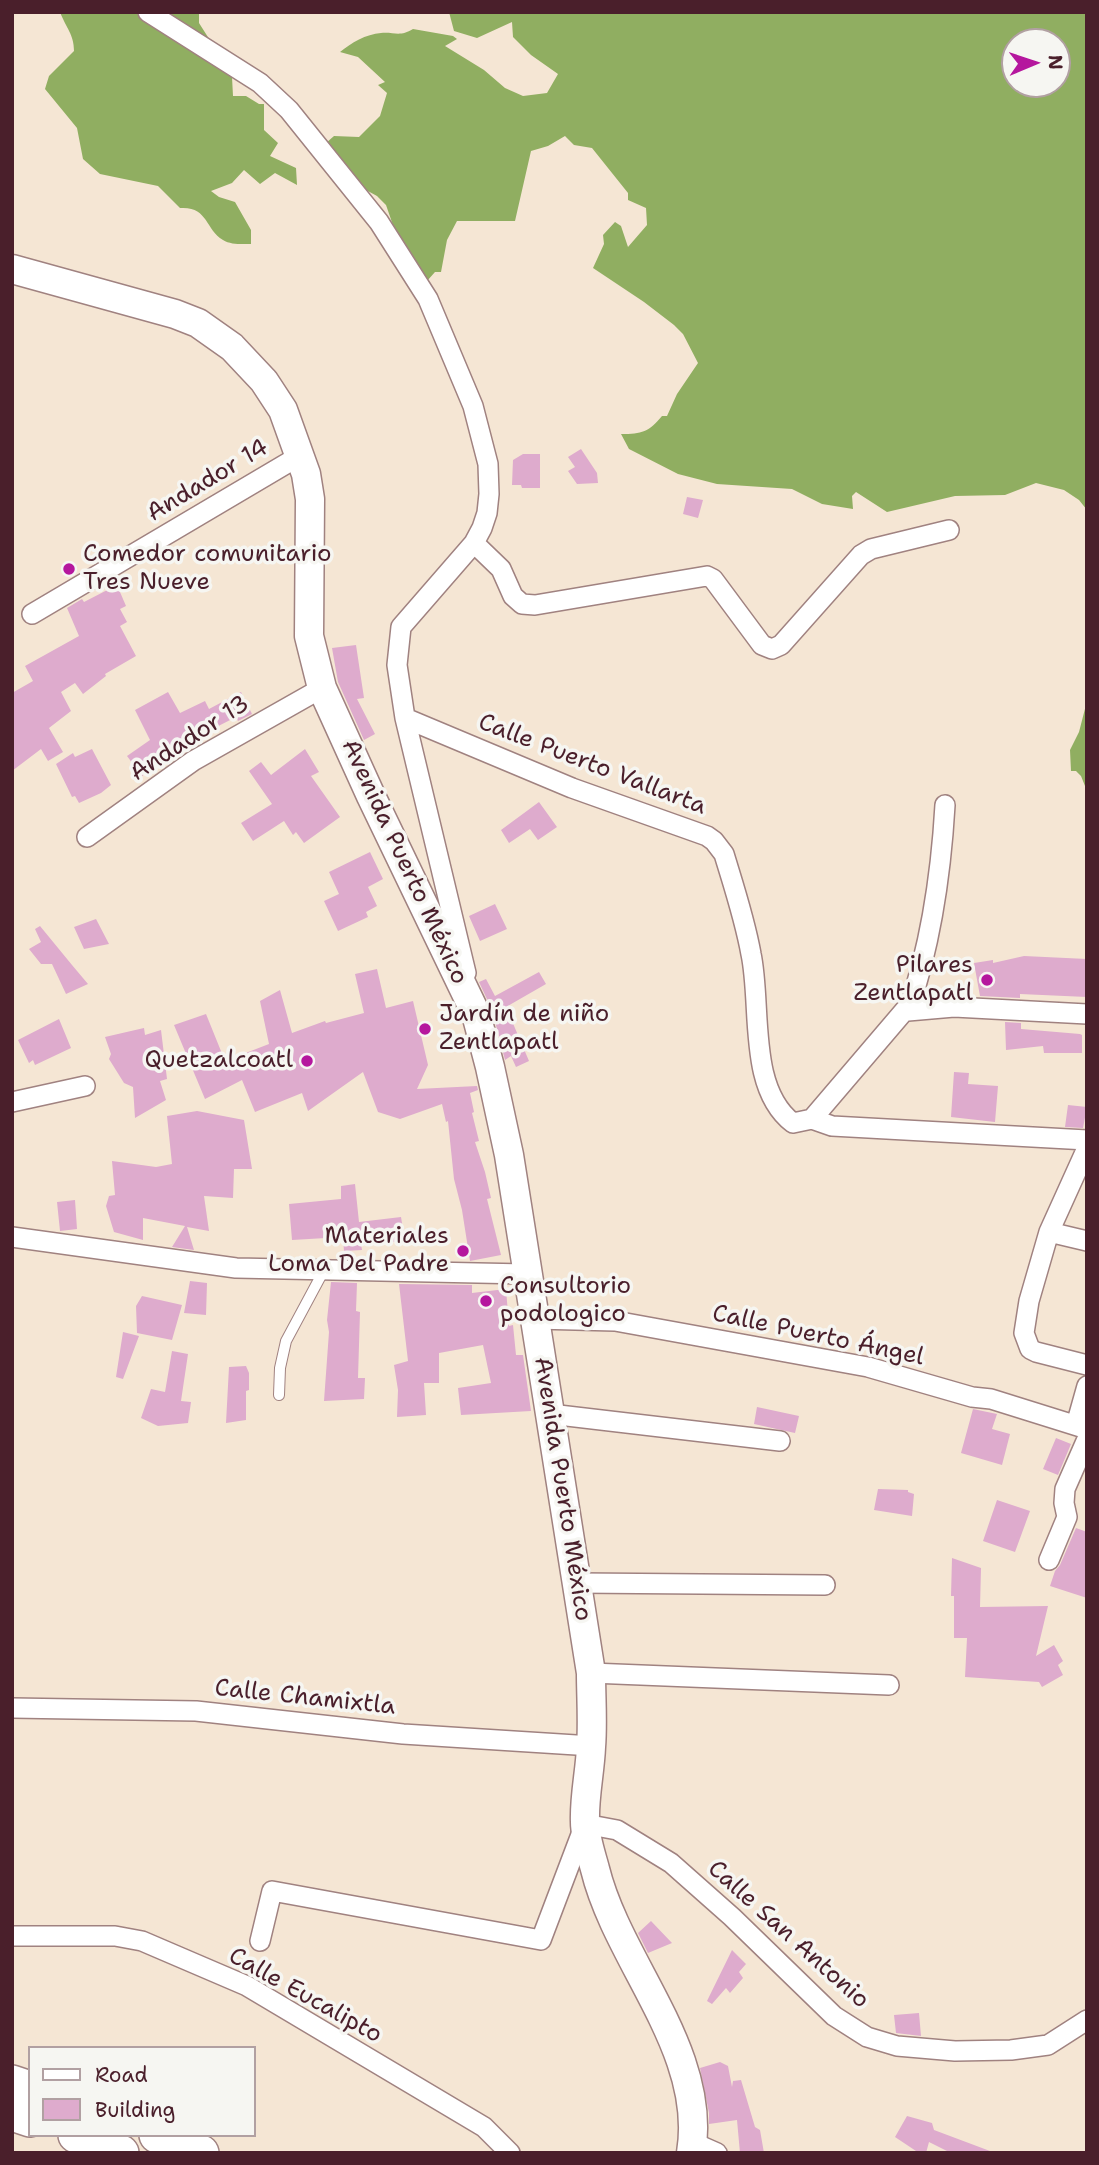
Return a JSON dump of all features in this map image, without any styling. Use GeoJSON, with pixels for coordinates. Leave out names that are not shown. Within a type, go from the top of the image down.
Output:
{"type":"FeatureCollection","features":[{"type":"Feature","properties":{"kind":"highway"},"geometry":{"type":"LineString","coordinates":[[81,2137],[121,2153]]}},
{"type":"Feature","properties":{"kind":"highway"},"geometry":{"type":"LineString","coordinates":[[162,2137],[201,2153]]}},
{"type":"Feature","properties":{"kind":"main road","name":"Avenida Puerto México"},"geometry":{"type":"LineString","coordinates":[[12,270],[175,314],[198,323],[232,347],[264,381],[283,410],[301,455],[310,499],[309,636],[323,688],[371,796],[476,1014],[509,1155],[591,1673],[592,1746],[586,1786],[585,1824],[596,1872],[613,1918],[685,2071],[700,2149]]}},
{"type":"Feature","properties":{"kind":"street"},"geometry":{"type":"LineString","coordinates":[[148,12],[260,83],[289,110],[379,222],[428,299],[472,405],[488,464],[487,513],[474,543],[401,627],[397,666],[405,718],[476,1014]]}},
{"type":"Feature","properties":{"kind":"street","name":"Andador 14"},"geometry":{"type":"LineString","coordinates":[[32,614],[301,455]]}},
{"type":"Feature","properties":{"kind":"street"},"geometry":{"type":"LineString","coordinates":[[474,543],[501,569],[513,596],[522,604],[535,605],[707,576],[713,579],[762,645],[772,649],[781,645],[861,555],[871,549],[949,530]]}},
{"type":"Feature","properties":{"kind":"street","name":"Andador 13"},"geometry":{"type":"LineString","coordinates":[[87,837],[193,761],[323,688]]}},
{"type":"Feature","properties":{"kind":"street","name":"Calle Puerto Vallarta"},"geometry":{"type":"LineString","coordinates":[[405,718],[572,788],[693,830],[715,841],[724,854],[752,956],[761,1055],[769,1092],[783,1115],[793,1122],[812,1119],[832,1126],[1087,1140]]}},
{"type":"Feature","properties":{"kind":"street"},"geometry":{"type":"LineString","coordinates":[[908,1011],[922,969],[930,928],[943,854],[945,805]]}},
{"type":"Feature","properties":{"kind":"street"},"geometry":{"type":"LineString","coordinates":[[812,1119],[905,1010],[954,1007],[1087,1014]]}},
{"type":"Feature","properties":{"kind":"street"},"geometry":{"type":"LineString","coordinates":[[12,1102],[85,1086]]}},
{"type":"Feature","properties":{"kind":"street"},"geometry":{"type":"LineString","coordinates":[[1087,1148],[1049,1232],[1025,1320],[1024,1333],[1030,1349],[1087,1365]]}},
{"type":"Feature","properties":{"kind":"street"},"geometry":{"type":"LineString","coordinates":[[1049,1232],[1087,1241]]}},
{"type":"Feature","properties":{"kind":"street"},"geometry":{"type":"LineString","coordinates":[[12,1237],[236,1268],[323,1272],[526,1274]]}},
{"type":"Feature","properties":{"kind":"street","name":"Calle Puerto Ángel"},"geometry":{"type":"LineString","coordinates":[[535,1319],[615,1321],[868,1367],[1083,1431]]}},
{"type":"Feature","properties":{"kind":"street"},"geometry":{"type":"LineString","coordinates":[[1049,1560],[1067,1517],[1063,1503],[1065,1489],[1083,1431],[1087,1387]]}},
{"type":"Feature","properties":{"kind":"street"},"geometry":{"type":"LineString","coordinates":[[550,1414],[780,1441]]}},
{"type":"Feature","properties":{"kind":"street"},"geometry":{"type":"LineString","coordinates":[[577,1583],[825,1585]]}},
{"type":"Feature","properties":{"kind":"street"},"geometry":{"type":"LineString","coordinates":[[591,1673],[889,1685]]}},
{"type":"Feature","properties":{"kind":"street","name":"Calle Chamixtla"},"geometry":{"type":"LineString","coordinates":[[12,1709],[196,1711],[403,1734],[592,1746]]}},
{"type":"Feature","properties":{"kind":"street"},"geometry":{"type":"LineString","coordinates":[[260,1941],[272,1891],[541,1940],[585,1824]]}},
{"type":"Feature","properties":{"kind":"street","name":"Calle San Antonio"},"geometry":{"type":"LineString","coordinates":[[585,1824],[617,1830],[671,1863],[732,1917],[834,2016],[867,2037],[908,2047],[955,2051],[1011,2050],[1048,2045],[1087,2020]]}},
{"type":"Feature","properties":{"kind":"street","name":"Calle Eucalipto"},"geometry":{"type":"LineString","coordinates":[[12,1936],[115,1936],[142,1941],[247,1986],[484,2127],[510,2153]]}},
{"type":"Feature","properties":{"kind":"lane"},"geometry":{"type":"LineString","coordinates":[[279,1395],[280,1368],[286,1341],[323,1272]]}},
{"type":"Feature","properties":{"kind":"green space"},"geometry":{"type":"Polygon","coordinates":[[[60,12],[199,12],[199,23],[232,77],[233,96],[246,96],[264,104],[264,130],[278,143],[270,156],[296,168],[297,185],[275,173],[260,184],[244,170],[232,183],[211,191],[219,197],[235,202],[251,230],[251,244],[223,240],[201,214],[189,208],[180,208],[158,186],[100,174],[83,159],[77,128],[45,89],[49,76],[74,51],[71,35],[60,12]]]}},
{"type":"Feature","properties":{"kind":"green space"},"geometry":{"type":"Polygon","coordinates":[[[449,12],[1087,12],[1087,510],[1079,500],[1064,490],[1036,483],[1005,495],[955,496],[887,512],[856,492],[852,496],[853,509],[822,504],[792,489],[717,484],[678,474],[629,449],[621,434],[644,431],[662,416],[667,416],[677,394],[698,363],[683,334],[674,325],[593,268],[604,244],[603,235],[615,222],[621,226],[628,247],[647,225],[646,208],[628,200],[628,193],[592,148],[574,145],[565,136],[548,146],[531,151],[515,221],[457,221],[447,240],[441,272],[435,272],[427,281],[395,231],[386,205],[377,196],[355,184],[326,143],[334,136],[359,137],[380,116],[387,93],[378,85],[385,82],[358,57],[340,52],[370,35],[401,34],[413,29],[453,36],[457,39],[445,46],[484,70],[505,88],[523,96],[547,93],[558,74],[531,55],[513,37],[512,22],[477,38],[454,31],[449,12]]]}},
{"type":"Feature","properties":{"kind":"green space"},"geometry":{"type":"Polygon","coordinates":[[[1087,701],[1087,791],[1081,776],[1076,771],[1071,771],[1070,750],[1079,732],[1087,701]]]}},
{"type":"Feature","properties":{"kind":"building"},"geometry":{"type":"Polygon","coordinates":[[[581,449],[597,473],[598,483],[577,484],[568,471],[575,467],[568,457],[581,449]]]}},
{"type":"Feature","properties":{"kind":"building"},"geometry":{"type":"Polygon","coordinates":[[[523,454],[540,454],[540,488],[512,485],[513,460],[523,454]]]}},
{"type":"Feature","properties":{"kind":"building"},"geometry":{"type":"Polygon","coordinates":[[[687,497],[703,500],[698,518],[683,514],[687,497]]]}},
{"type":"Feature","properties":{"kind":"building"},"geometry":{"type":"Polygon","coordinates":[[[117,585],[126,606],[120,609],[127,622],[120,626],[136,656],[105,674],[106,676],[83,694],[75,683],[61,692],[71,711],[49,728],[63,752],[48,761],[41,749],[12,771],[12,693],[33,681],[25,666],[79,636],[67,608],[117,585]]]}},
{"type":"Feature","properties":{"kind":"building"},"geometry":{"type":"Polygon","coordinates":[[[356,645],[364,698],[357,699],[375,734],[364,740],[338,682],[332,648],[356,645]]]}},
{"type":"Feature","properties":{"kind":"building"},"geometry":{"type":"Polygon","coordinates":[[[168,692],[180,713],[205,701],[209,709],[241,692],[252,714],[238,721],[236,717],[189,741],[192,747],[169,763],[167,759],[142,776],[127,756],[150,740],[135,710],[168,692]]]}},
{"type":"Feature","properties":{"kind":"building"},"geometry":{"type":"Polygon","coordinates":[[[92,749],[111,785],[79,803],[75,796],[72,797],[56,764],[73,753],[75,757],[92,749]]]}},
{"type":"Feature","properties":{"kind":"building"},"geometry":{"type":"Polygon","coordinates":[[[305,749],[319,772],[311,776],[340,817],[304,843],[296,832],[293,835],[284,821],[253,841],[241,823],[272,804],[249,771],[261,762],[271,775],[305,749]]]}},
{"type":"Feature","properties":{"kind":"building"},"geometry":{"type":"Polygon","coordinates":[[[539,802],[557,827],[538,840],[530,829],[509,843],[501,830],[539,802]]]}},
{"type":"Feature","properties":{"kind":"building"},"geometry":{"type":"Polygon","coordinates":[[[370,852],[383,879],[368,887],[377,906],[366,912],[368,917],[338,931],[324,901],[339,894],[329,872],[370,852]]]}},
{"type":"Feature","properties":{"kind":"building"},"geometry":{"type":"Polygon","coordinates":[[[495,904],[507,929],[480,941],[469,916],[495,904]]]}},
{"type":"Feature","properties":{"kind":"building"},"geometry":{"type":"Polygon","coordinates":[[[96,919],[109,944],[84,949],[74,927],[96,919]]]}},
{"type":"Feature","properties":{"kind":"building"},"geometry":{"type":"Polygon","coordinates":[[[40,926],[88,984],[66,994],[52,964],[41,964],[29,949],[41,942],[35,929],[40,926]]]}},
{"type":"Feature","properties":{"kind":"building"},"geometry":{"type":"Polygon","coordinates":[[[1024,956],[1087,959],[1087,997],[1020,994],[1020,998],[980,996],[974,963],[993,960],[993,963],[1024,956]]]}},
{"type":"Feature","properties":{"kind":"building"},"geometry":{"type":"Polygon","coordinates":[[[377,969],[386,1008],[413,1001],[428,1065],[417,1089],[477,1086],[478,1090],[470,1093],[479,1141],[475,1142],[491,1198],[487,1199],[501,1255],[470,1261],[454,1179],[448,1121],[446,1122],[442,1104],[400,1119],[378,1112],[363,1072],[308,1111],[302,1093],[255,1112],[242,1080],[205,1099],[174,1025],[206,1014],[225,1061],[269,1044],[260,1001],[280,990],[292,1033],[325,1021],[326,1023],[364,1013],[355,974],[377,969]]]}},
{"type":"Feature","properties":{"kind":"building"},"geometry":{"type":"Polygon","coordinates":[[[539,972],[546,984],[506,1007],[529,1061],[516,1067],[511,1056],[505,1060],[492,1010],[479,982],[486,979],[495,996],[539,972]]]}},
{"type":"Feature","properties":{"kind":"building"},"geometry":{"type":"Polygon","coordinates":[[[59,1019],[71,1048],[35,1065],[33,1060],[29,1063],[18,1040],[59,1019]]]}},
{"type":"Feature","properties":{"kind":"building"},"geometry":{"type":"Polygon","coordinates":[[[1005,1022],[1021,1023],[1021,1029],[1080,1034],[1082,1053],[1044,1053],[1043,1046],[1006,1050],[1005,1022]]]}},
{"type":"Feature","properties":{"kind":"building"},"geometry":{"type":"Polygon","coordinates":[[[144,1028],[145,1035],[161,1030],[167,1079],[160,1081],[166,1100],[135,1118],[133,1087],[124,1083],[109,1059],[111,1054],[105,1037],[144,1028]]]}},
{"type":"Feature","properties":{"kind":"building"},"geometry":{"type":"Polygon","coordinates":[[[954,1072],[969,1073],[968,1084],[998,1086],[995,1122],[951,1117],[954,1072]]]}},
{"type":"Feature","properties":{"kind":"building"},"geometry":{"type":"Polygon","coordinates":[[[1068,1105],[1087,1107],[1083,1128],[1065,1127],[1068,1105]]]}},
{"type":"Feature","properties":{"kind":"building"},"geometry":{"type":"Polygon","coordinates":[[[197,1111],[244,1120],[252,1169],[234,1169],[233,1198],[204,1196],[209,1231],[187,1227],[194,1250],[172,1247],[185,1226],[143,1218],[143,1240],[114,1232],[106,1206],[109,1196],[115,1195],[112,1161],[156,1167],[172,1164],[167,1116],[197,1111]]]}},
{"type":"Feature","properties":{"kind":"building"},"geometry":{"type":"Polygon","coordinates":[[[355,1184],[359,1222],[401,1217],[405,1241],[361,1244],[362,1250],[344,1251],[343,1237],[292,1240],[289,1204],[341,1199],[341,1186],[355,1184]]]}},
{"type":"Feature","properties":{"kind":"building"},"geometry":{"type":"Polygon","coordinates":[[[75,1200],[77,1229],[60,1231],[57,1202],[75,1200]]]}},
{"type":"Feature","properties":{"kind":"building"},"geometry":{"type":"Polygon","coordinates":[[[190,1281],[207,1283],[206,1315],[184,1313],[190,1281]]]}},
{"type":"Feature","properties":{"kind":"building"},"geometry":{"type":"Polygon","coordinates":[[[331,1282],[357,1283],[356,1311],[360,1312],[358,1378],[365,1378],[364,1399],[324,1401],[331,1282]]]}},
{"type":"Feature","properties":{"kind":"building"},"geometry":{"type":"Polygon","coordinates":[[[399,1284],[472,1285],[472,1293],[506,1289],[509,1326],[513,1325],[516,1355],[523,1355],[531,1411],[461,1415],[458,1388],[491,1383],[483,1345],[439,1353],[439,1383],[424,1383],[426,1415],[397,1417],[398,1390],[394,1365],[408,1361],[399,1284]]]}},
{"type":"Feature","properties":{"kind":"building"},"geometry":{"type":"Polygon","coordinates":[[[142,1296],[182,1305],[172,1340],[137,1333],[136,1306],[142,1296]]]}},
{"type":"Feature","properties":{"kind":"building"},"geometry":{"type":"Polygon","coordinates":[[[123,1332],[139,1336],[123,1379],[116,1377],[123,1332]]]}},
{"type":"Feature","properties":{"kind":"building"},"geometry":{"type":"Polygon","coordinates":[[[172,1351],[188,1354],[181,1401],[191,1402],[188,1423],[158,1426],[141,1418],[151,1389],[165,1392],[172,1351]]]}},
{"type":"Feature","properties":{"kind":"building"},"geometry":{"type":"Polygon","coordinates":[[[246,1366],[249,1373],[249,1390],[246,1391],[246,1420],[226,1423],[229,1367],[246,1366]]]}},
{"type":"Feature","properties":{"kind":"building"},"geometry":{"type":"Polygon","coordinates":[[[757,1407],[799,1416],[795,1433],[754,1424],[757,1407]]]}},
{"type":"Feature","properties":{"kind":"building"},"geometry":{"type":"Polygon","coordinates":[[[973,1409],[997,1414],[992,1429],[1010,1434],[1002,1465],[961,1453],[973,1409]]]}},
{"type":"Feature","properties":{"kind":"building"},"geometry":{"type":"Polygon","coordinates":[[[1056,1438],[1071,1444],[1058,1475],[1043,1469],[1056,1438]]]}},
{"type":"Feature","properties":{"kind":"building"},"geometry":{"type":"Polygon","coordinates":[[[878,1489],[908,1490],[914,1494],[912,1516],[874,1510],[878,1489]]]}},
{"type":"Feature","properties":{"kind":"building"},"geometry":{"type":"Polygon","coordinates":[[[997,1500],[1030,1511],[1015,1552],[983,1541],[997,1500]]]}},
{"type":"Feature","properties":{"kind":"building"},"geometry":{"type":"Polygon","coordinates":[[[1076,1528],[1087,1532],[1087,1598],[1050,1586],[1076,1528]]]}},
{"type":"Feature","properties":{"kind":"building"},"geometry":{"type":"Polygon","coordinates":[[[952,1558],[981,1568],[980,1607],[1048,1606],[1036,1656],[1054,1645],[1063,1661],[1058,1665],[1063,1675],[1042,1687],[1039,1682],[965,1677],[967,1638],[954,1638],[952,1558]]]}},
{"type":"Feature","properties":{"kind":"building"},"geometry":{"type":"Polygon","coordinates":[[[651,1921],[672,1943],[648,1953],[638,1933],[651,1921]]]}},
{"type":"Feature","properties":{"kind":"building"},"geometry":{"type":"Polygon","coordinates":[[[732,1950],[746,1964],[739,1972],[743,1978],[730,1993],[726,1988],[712,2004],[707,2001],[732,1950]]]}},
{"type":"Feature","properties":{"kind":"building"},"geometry":{"type":"Polygon","coordinates":[[[919,2013],[921,2036],[896,2033],[894,2015],[919,2013]]]}},
{"type":"Feature","properties":{"kind":"building"},"geometry":{"type":"Polygon","coordinates":[[[720,2062],[728,2066],[732,2087],[733,2081],[741,2080],[755,2127],[760,2130],[764,2153],[740,2153],[737,2120],[709,2124],[700,2068],[720,2062]]]}},
{"type":"Feature","properties":{"kind":"building"},"geometry":{"type":"Polygon","coordinates":[[[907,2116],[932,2123],[934,2130],[990,2153],[951,2153],[929,2142],[926,2153],[919,2153],[895,2137],[907,2116]]]}},
{"type":"Feature","properties":{"kind":"place","name":"Comedor comunitario Tres Nueve"},"geometry":{"type":"Point","coordinates":[69,569]}},
{"type":"Feature","properties":{"kind":"place","name":"Pilares Zentlapatl"},"geometry":{"type":"Point","coordinates":[987,980]}},
{"type":"Feature","properties":{"kind":"place","name":"Jardín de niño Zentlapatl"},"geometry":{"type":"Point","coordinates":[425,1029]}},
{"type":"Feature","properties":{"kind":"place","name":"Quetzalcoatl"},"geometry":{"type":"Point","coordinates":[307,1061]}},
{"type":"Feature","properties":{"kind":"place","name":"Materiales Loma Del Padre"},"geometry":{"type":"Point","coordinates":[463,1251]}},
{"type":"Feature","properties":{"kind":"place","name":"Consultorio podologico"},"geometry":{"type":"Point","coordinates":[486,1301]}}]}
